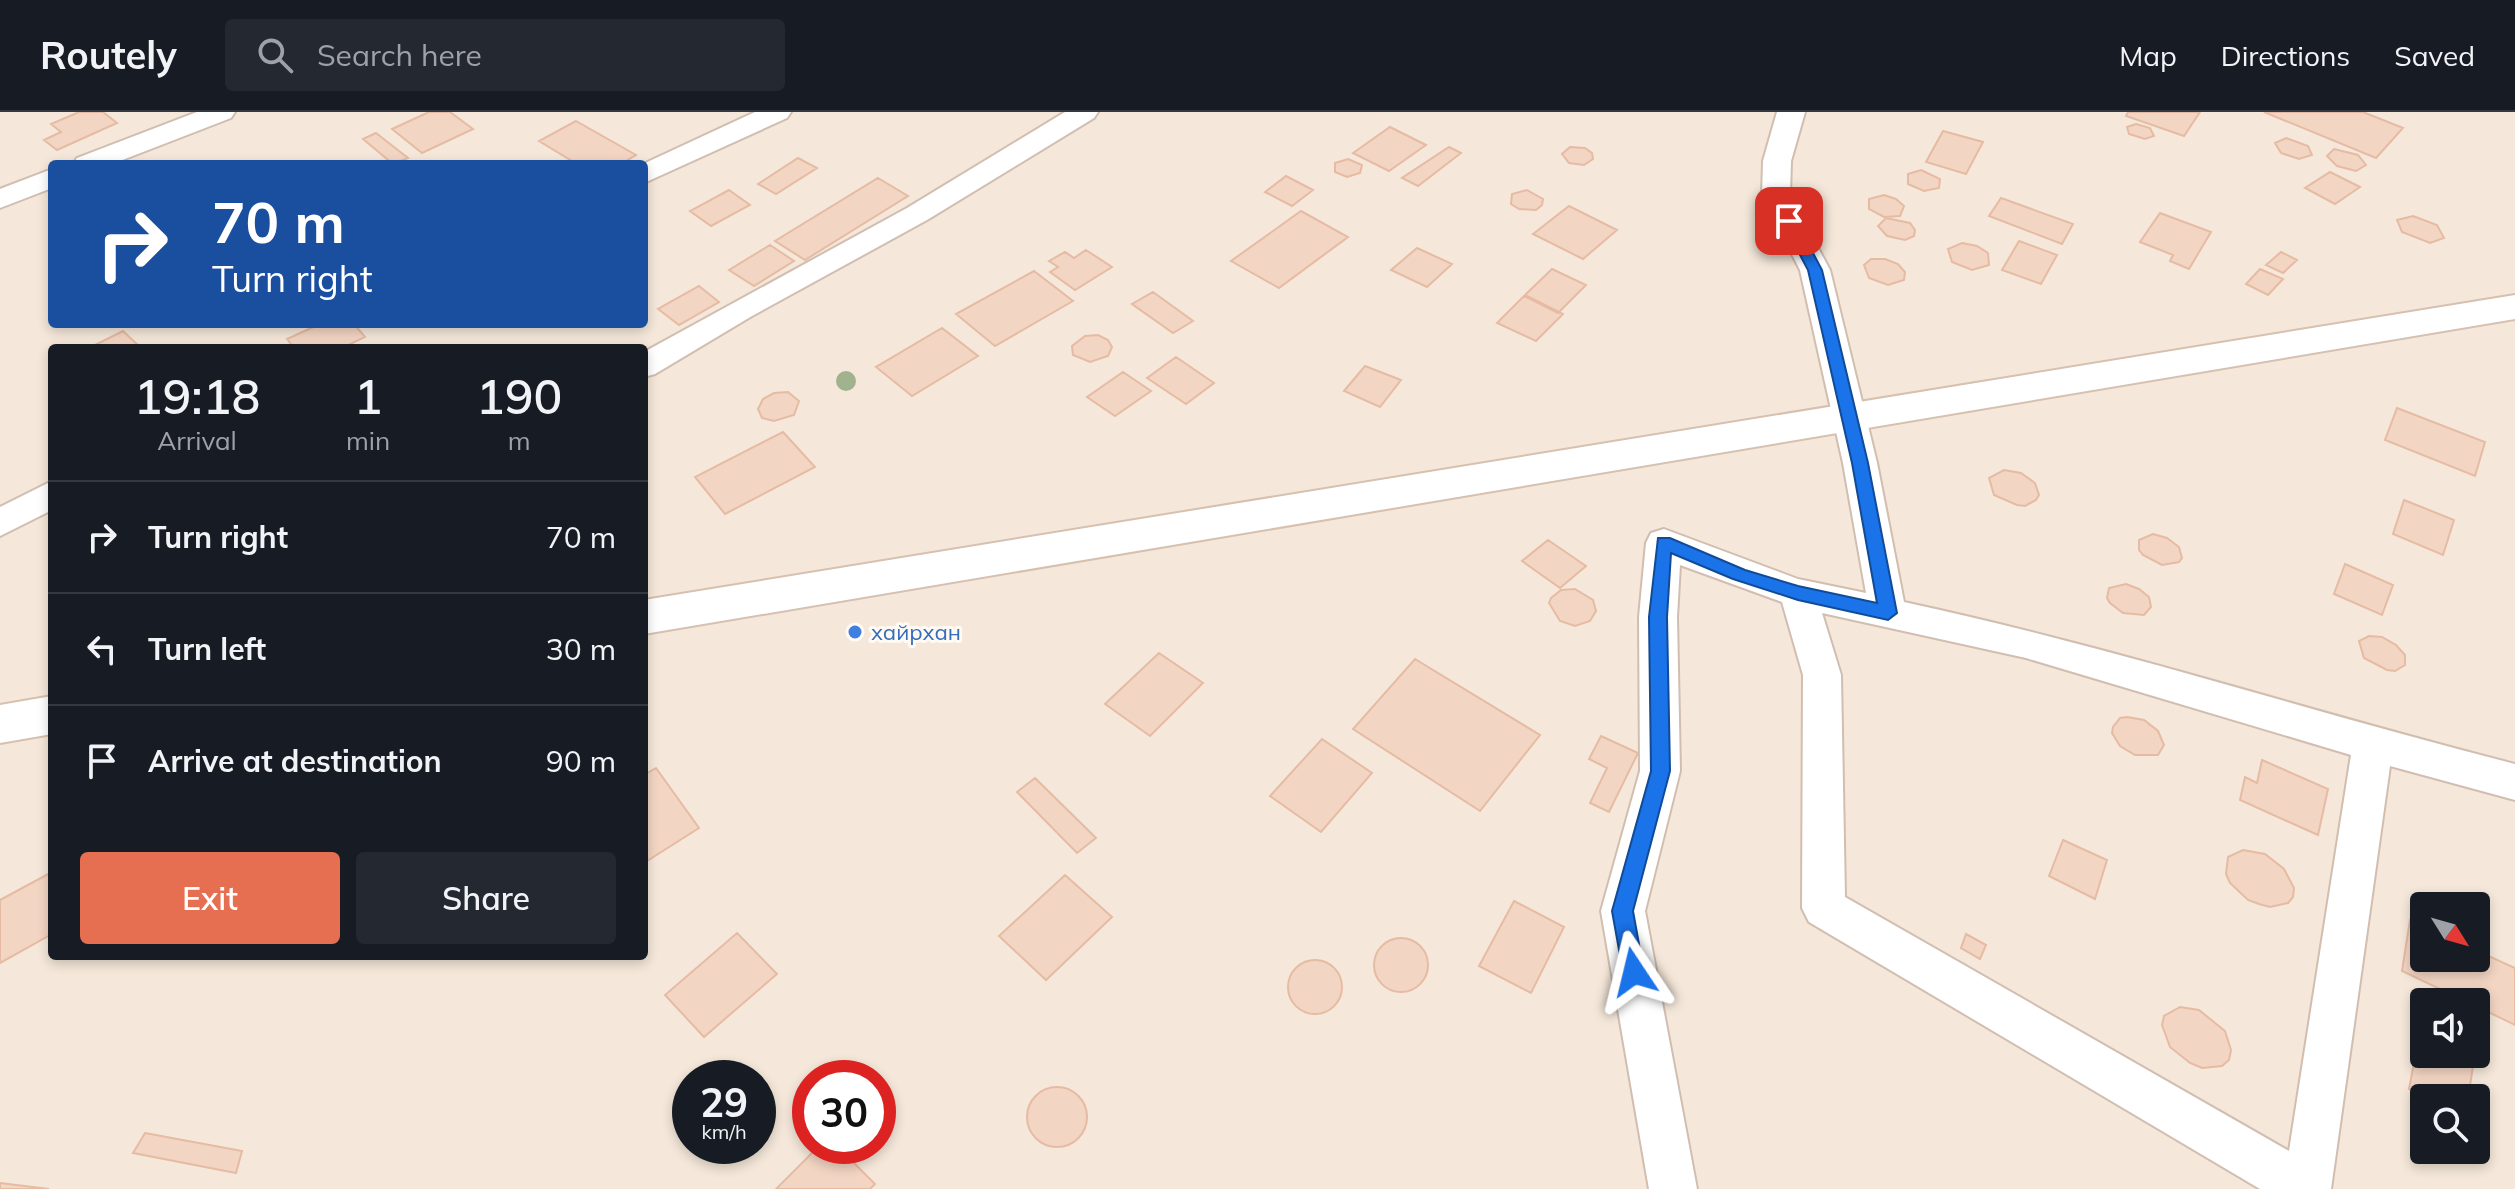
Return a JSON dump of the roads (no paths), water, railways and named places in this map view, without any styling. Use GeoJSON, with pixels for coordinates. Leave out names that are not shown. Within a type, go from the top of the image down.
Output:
{"type":"FeatureCollection","features":[{"type":"Feature","properties":{"kind":"street"},"geometry":{"type":"LineString","coordinates":[[97,160],[221,112]]}},
{"type":"Feature","properties":{"kind":"street"},"geometry":{"type":"LineString","coordinates":[[648,172],[777,112]]}},
{"type":"Feature","properties":{"kind":"street"},"geometry":{"type":"LineString","coordinates":[[648,364],[741,309],[917,214],[1084,112]]}},
{"type":"Feature","properties":{"kind":"street"},"geometry":{"type":"LineString","coordinates":[[1791,112],[1777,161],[1776,196],[1815,270],[1860,463],[1888,613]]}},
{"type":"Feature","properties":{"kind":"street"},"geometry":{"type":"LineString","coordinates":[[0,199],[48,180]]}},
{"type":"Feature","properties":{"kind":"street"},"geometry":{"type":"LineString","coordinates":[[648,616],[1848,420],[2515,307]]}},
{"type":"Feature","properties":{"kind":"street"},"geometry":{"type":"LineString","coordinates":[[0,523],[48,496]]}},
{"type":"Feature","properties":{"kind":"street"},"geometry":{"type":"LineString","coordinates":[[1673,1189],[1623,911],[1660,771],[1658,617],[1664,543],[1739,574],[1798,593],[2026,643],[2373,745],[2515,782]]}},
{"type":"Feature","properties":{"kind":"street"},"geometry":{"type":"LineString","coordinates":[[1798,593],[1822,675],[1824,908],[2307,1189],[2373,745]]}},
{"type":"Feature","properties":{"kind":"street"},"geometry":{"type":"LineString","coordinates":[[0,724],[48,716]]}},
{"type":"Feature","properties":{"kind":"place","name":"хайрхан"},"geometry":{"type":"Point","coordinates":[855,632]}}]}
